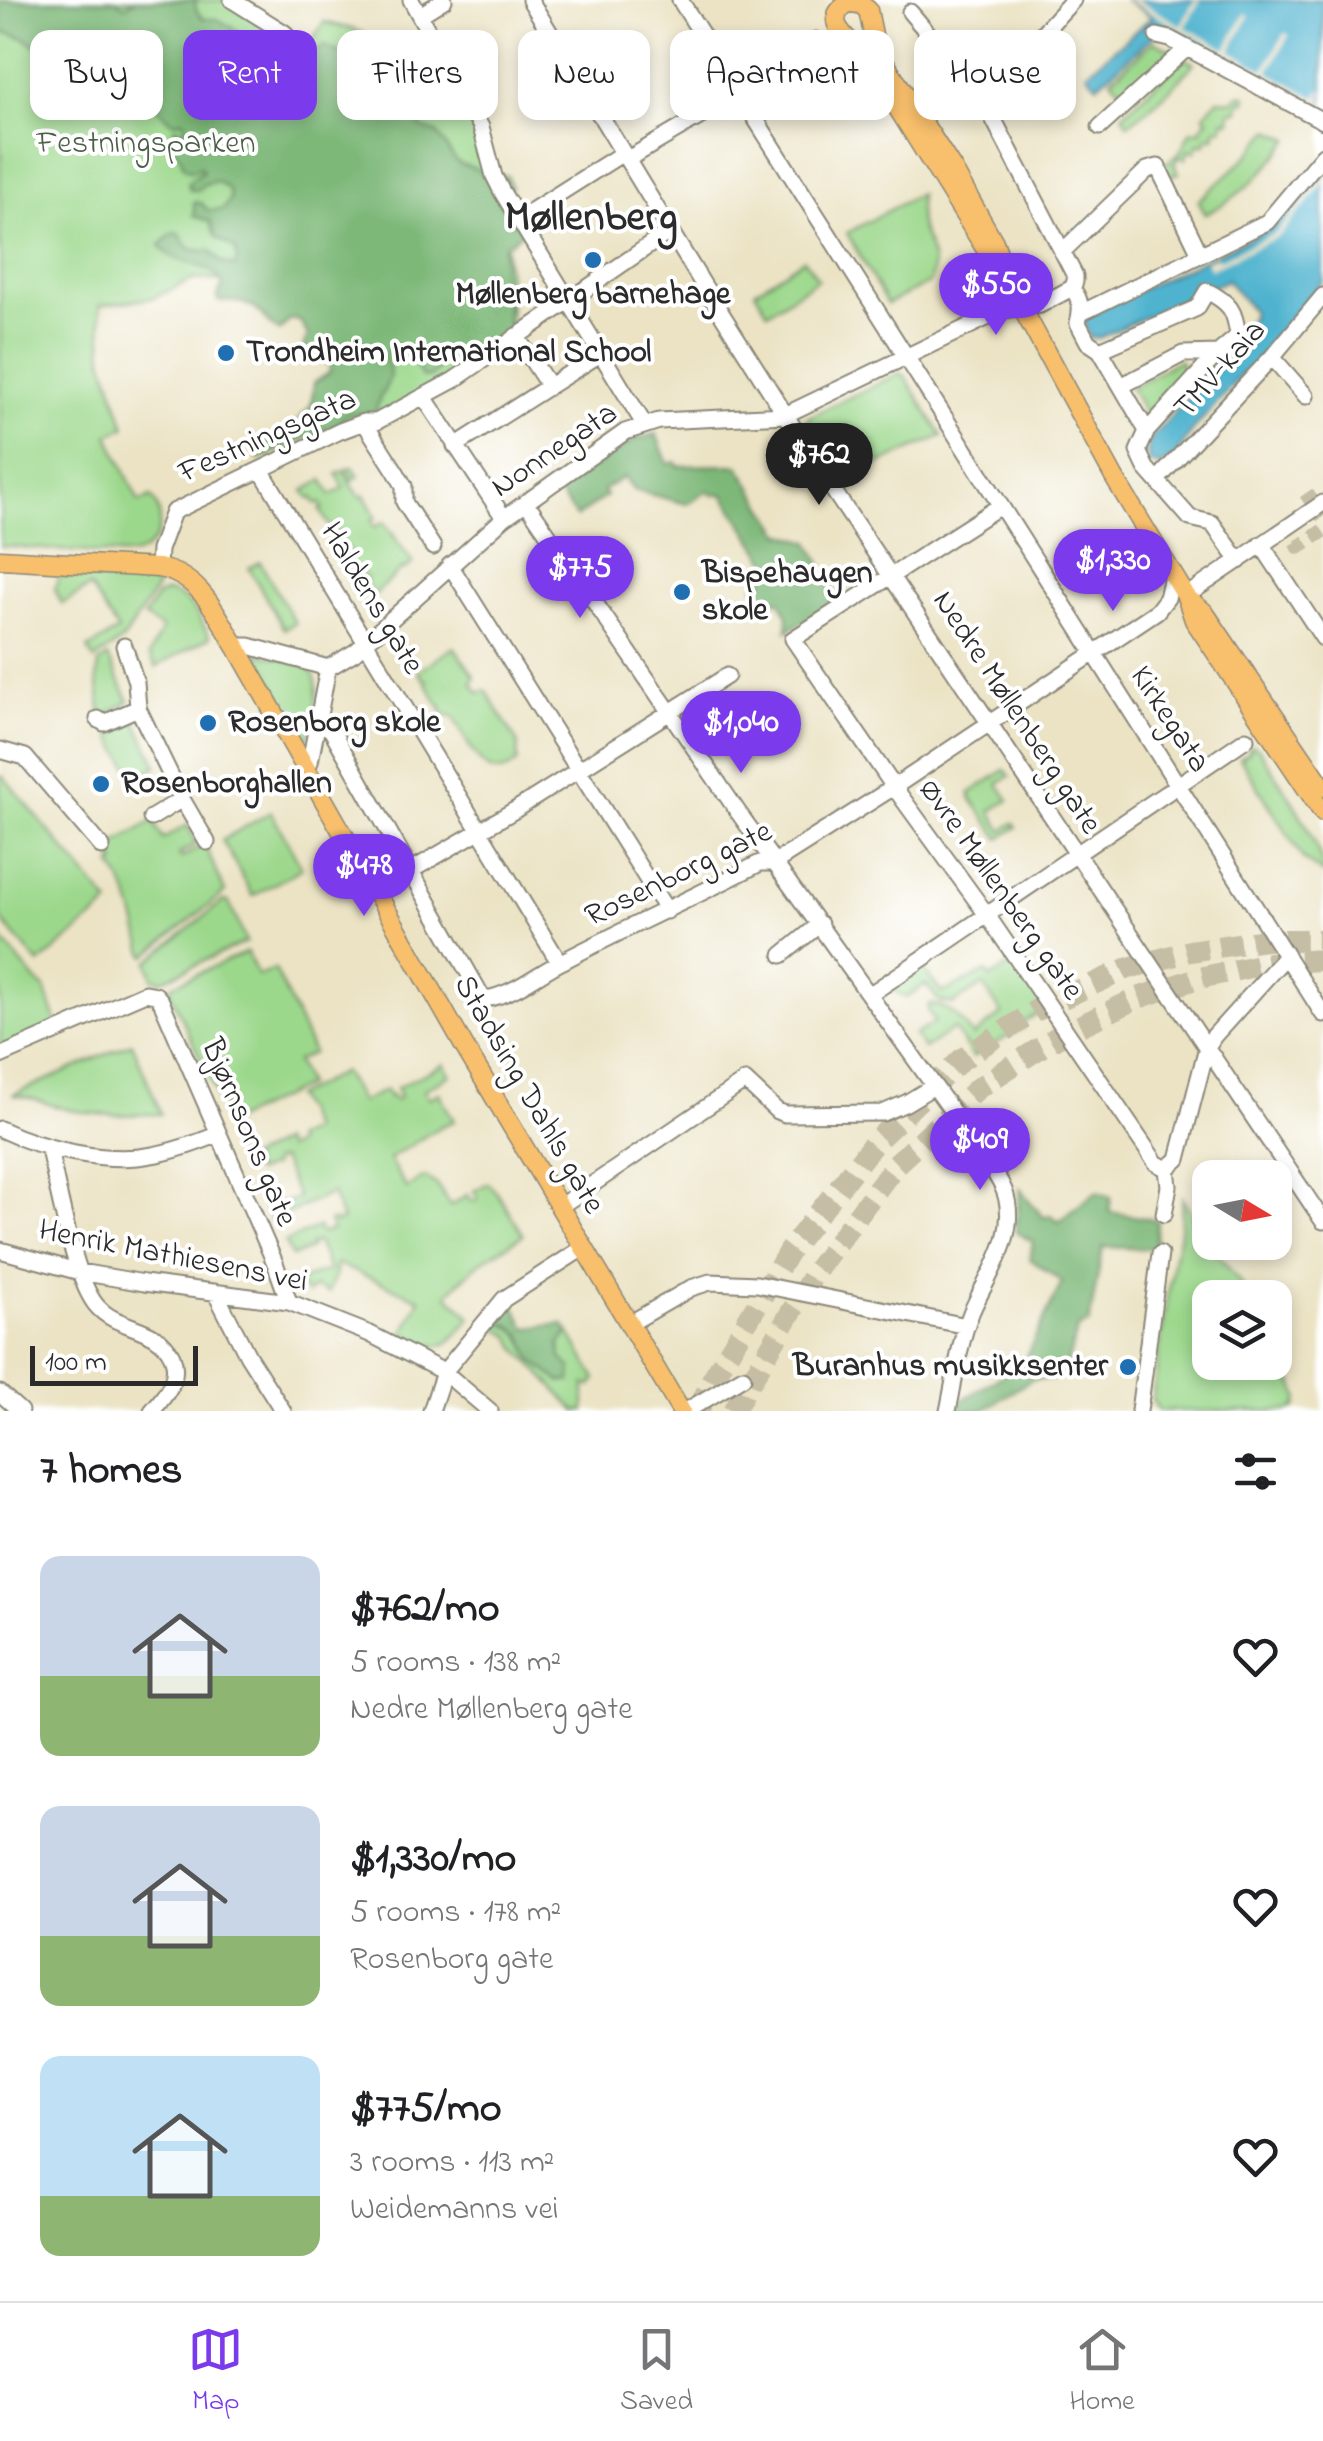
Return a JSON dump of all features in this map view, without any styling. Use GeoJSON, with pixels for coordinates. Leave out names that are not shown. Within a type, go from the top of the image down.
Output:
{"type":"FeatureCollection","features":[{"type":"Feature","properties":{"kind":"main road"},"geometry":{"type":"LineString","coordinates":[[866,30],[880,0]]}},
{"type":"Feature","properties":{"kind":"main road"},"geometry":{"type":"LineString","coordinates":[[838,30],[839,9],[847,2],[866,8],[876,50],[994,242],[1022,308],[1172,576],[1204,612],[1323,787]]}},
{"type":"Feature","properties":{"kind":"main road"},"geometry":{"type":"LineString","coordinates":[[894,99],[984,248],[1008,280]]}},
{"type":"Feature","properties":{"kind":"main road"},"geometry":{"type":"LineString","coordinates":[[0,559],[158,568]]}},
{"type":"Feature","properties":{"kind":"main road","name":"Stadsing Dahls gate"},"geometry":{"type":"LineString","coordinates":[[158,568],[174,572],[200,588],[456,1033],[684,1411]]}},
{"type":"Feature","properties":{"kind":"main road"},"geometry":{"type":"LineString","coordinates":[[1186,596],[1194,620],[1323,814]]}},
{"type":"Feature","properties":{"kind":"street"},"geometry":{"type":"LineString","coordinates":[[232,0],[280,30]]}},
{"type":"Feature","properties":{"kind":"street"},"geometry":{"type":"LineString","coordinates":[[444,0],[416,7],[481,127],[494,176],[644,424]]}},
{"type":"Feature","properties":{"kind":"street","name":"Nedre Møllenberg gate"},"geometry":{"type":"LineString","coordinates":[[530,0],[785,415],[1323,1221]]}},
{"type":"Feature","properties":{"kind":"street","name":"Kirkegata"},"geometry":{"type":"LineString","coordinates":[[680,0],[699,30]]}},
{"type":"Feature","properties":{"kind":"street"},"geometry":{"type":"LineString","coordinates":[[1045,30],[1073,0]]}},
{"type":"Feature","properties":{"kind":"street"},"geometry":{"type":"LineString","coordinates":[[910,12],[925,30]]}},
{"type":"Feature","properties":{"kind":"street"},"geometry":{"type":"LineString","coordinates":[[1157,36],[1170,39],[1323,121]]}},
{"type":"Feature","properties":{"kind":"street"},"geometry":{"type":"LineString","coordinates":[[1100,128],[1186,48]]}},
{"type":"Feature","properties":{"kind":"street"},"geometry":{"type":"LineString","coordinates":[[519,218],[691,120]]}},
{"type":"Feature","properties":{"kind":"street","name":"Kirkegata"},"geometry":{"type":"LineString","coordinates":[[755,120],[1323,1014]]}},
{"type":"Feature","properties":{"kind":"street"},"geometry":{"type":"LineString","coordinates":[[994,120],[1074,276],[1072,288],[1080,300],[1078,323],[1088,342],[1100,350],[1147,432]]}},
{"type":"Feature","properties":{"kind":"street"},"geometry":{"type":"LineString","coordinates":[[1081,314],[1267,222],[1323,155]]}},
{"type":"Feature","properties":{"kind":"street"},"geometry":{"type":"LineString","coordinates":[[1062,252],[1148,170],[1158,167],[1200,254]]}},
{"type":"Feature","properties":{"kind":"street"},"geometry":{"type":"LineString","coordinates":[[569,300],[670,231]]}},
{"type":"Feature","properties":{"kind":"street","name":"Nonnegata"},"geometry":{"type":"LineString","coordinates":[[328,668],[365,642],[504,518],[625,432],[659,421],[785,415],[1002,310],[1040,305],[1072,288]]}},
{"type":"Feature","properties":{"kind":"street"},"geometry":{"type":"LineString","coordinates":[[1100,350],[1197,308],[1207,291],[1226,301],[1236,318],[1238,336],[1147,432],[1138,451],[1146,468],[1190,518],[1212,523],[1238,561]]}},
{"type":"Feature","properties":{"kind":"street","name":"TMV-kaia"},"geometry":{"type":"LineString","coordinates":[[1158,480],[1323,296]]}},
{"type":"Feature","properties":{"kind":"street","name":"Festningsgata"},"geometry":{"type":"LineString","coordinates":[[158,568],[159,550],[173,512],[340,431],[376,422],[424,397],[569,300]]}},
{"type":"Feature","properties":{"kind":"street"},"geometry":{"type":"LineString","coordinates":[[516,336],[549,386]]}},
{"type":"Feature","properties":{"kind":"street"},"geometry":{"type":"LineString","coordinates":[[1121,386],[1183,354],[1218,353]]}},
{"type":"Feature","properties":{"kind":"street"},"geometry":{"type":"LineString","coordinates":[[455,446],[600,354]]}},
{"type":"Feature","properties":{"kind":"street"},"geometry":{"type":"LineString","coordinates":[[1272,357],[1306,396]]}},
{"type":"Feature","properties":{"kind":"street"},"geometry":{"type":"LineString","coordinates":[[424,397],[504,518]]}},
{"type":"Feature","properties":{"kind":"street"},"geometry":{"type":"LineString","coordinates":[[364,422],[404,486],[404,502],[433,547]]}},
{"type":"Feature","properties":{"kind":"street","name":"Haldens gate"},"geometry":{"type":"LineString","coordinates":[[261,470],[559,962]]}},
{"type":"Feature","properties":{"kind":"street"},"geometry":{"type":"LineString","coordinates":[[526,502],[1003,1188],[1008,1227],[968,1326],[948,1411]]}},
{"type":"Feature","properties":{"kind":"street"},"geometry":{"type":"LineString","coordinates":[[1186,596],[1323,504]]}},
{"type":"Feature","properties":{"kind":"street"},"geometry":{"type":"LineString","coordinates":[[892,576],[1000,506]]}},
{"type":"Feature","properties":{"kind":"street"},"geometry":{"type":"LineString","coordinates":[[1212,523],[1224,507]]}},
{"type":"Feature","properties":{"kind":"street"},"geometry":{"type":"LineString","coordinates":[[1261,544],[1323,638]]}},
{"type":"Feature","properties":{"kind":"street"},"geometry":{"type":"LineString","coordinates":[[450,564],[667,911]]}},
{"type":"Feature","properties":{"kind":"street","name":"Øvre Møllenberg gate"},"geometry":{"type":"LineString","coordinates":[[892,576],[793,639],[1156,1163],[1167,1168]]}},
{"type":"Feature","properties":{"kind":"street","name":"Rosenborg gate"},"geometry":{"type":"LineString","coordinates":[[486,999],[760,864],[774,863],[1157,610],[1167,598],[1172,576]]}},
{"type":"Feature","properties":{"kind":"street"},"geometry":{"type":"LineString","coordinates":[[124,646],[141,679],[138,708],[207,842]]}},
{"type":"Feature","properties":{"kind":"street"},"geometry":{"type":"LineString","coordinates":[[236,646],[286,654],[328,668],[306,768]]}},
{"type":"Feature","properties":{"kind":"street"},"geometry":{"type":"LineString","coordinates":[[412,870],[727,676]]}},
{"type":"Feature","properties":{"kind":"street"},"geometry":{"type":"LineString","coordinates":[[98,720],[104,722],[138,708]]}},
{"type":"Feature","properties":{"kind":"street","name":"Stadsing Dahls gate"},"geometry":{"type":"LineString","coordinates":[[318,718],[332,731],[486,999]]}},
{"type":"Feature","properties":{"kind":"street"},"geometry":{"type":"LineString","coordinates":[[869,995],[1246,739]]}},
{"type":"Feature","properties":{"kind":"street"},"geometry":{"type":"LineString","coordinates":[[0,750],[25,757],[102,848]]}},
{"type":"Feature","properties":{"kind":"street"},"geometry":{"type":"LineString","coordinates":[[151,818],[182,799]]}},
{"type":"Feature","properties":{"kind":"street"},"geometry":{"type":"LineString","coordinates":[[782,955],[820,924]]}},
{"type":"Feature","properties":{"kind":"street"},"geometry":{"type":"LineString","coordinates":[[1164,1214],[1169,1186],[1167,1168],[1178,1158],[1207,1047],[1286,956]]}},
{"type":"Feature","properties":{"kind":"street","name":"Bjørnsons gate"},"geometry":{"type":"LineString","coordinates":[[0,1056],[149,992],[156,996],[289,1302]]}},
{"type":"Feature","properties":{"kind":"street"},"geometry":{"type":"LineString","coordinates":[[559,1207],[746,1082],[777,1111],[786,1114],[883,1113],[934,1086]]}},
{"type":"Feature","properties":{"kind":"street"},"geometry":{"type":"LineString","coordinates":[[0,1130],[49,1149],[105,1156],[148,1156],[219,1134]]}},
{"type":"Feature","properties":{"kind":"street"},"geometry":{"type":"LineString","coordinates":[[49,1149],[80,1272],[94,1303],[107,1315],[158,1337],[173,1358],[174,1376],[169,1392],[152,1411]]}},
{"type":"Feature","properties":{"kind":"street"},"geometry":{"type":"LineString","coordinates":[[431,1411],[444,1372],[504,1300],[584,1248]]}},
{"type":"Feature","properties":{"kind":"street","name":"Henrik Mathiesens vei"},"geometry":{"type":"LineString","coordinates":[[0,1250],[80,1272],[144,1284],[289,1302],[370,1334],[444,1372],[490,1411]]}},
{"type":"Feature","properties":{"kind":"street"},"geometry":{"type":"LineString","coordinates":[[1139,1411],[1160,1254]]}},
{"type":"Feature","properties":{"kind":"street"},"geometry":{"type":"LineString","coordinates":[[629,1324],[691,1288],[710,1282],[757,1284],[968,1326]]}},
{"type":"Feature","properties":{"kind":"street"},"geometry":{"type":"LineString","coordinates":[[216,1292],[248,1356],[283,1411]]}},
{"type":"Feature","properties":{"kind":"street","name":"Stadsing Dahls gate"},"geometry":{"type":"LineString","coordinates":[[684,1411],[743,1377]]}},
{"type":"Feature","properties":{"kind":"street"},"geometry":{"type":"LineString","coordinates":[[0,1393],[20,1411]]}},
{"type":"Feature","properties":{"kind":"green space","name":"Festningsparken"},"geometry":{"type":"Polygon","coordinates":[[[0,0],[226,0],[277,30],[183,30],[183,120],[317,120],[317,33],[324,22],[352,29],[337,30],[337,120],[471,120],[502,192],[512,339],[384,415],[339,423],[326,340],[252,282],[194,279],[153,298],[100,305],[103,357],[125,427],[108,435],[139,502],[151,497],[156,505],[158,533],[148,548],[130,555],[0,546],[0,0]]]}},
{"type":"Feature","properties":{"kind":"green space"},"geometry":{"type":"Polygon","coordinates":[[[0,0],[115,0],[125,6],[136,0],[196,0],[197,11],[204,19],[217,19],[236,30],[183,30],[184,120],[173,122],[163,113],[163,30],[30,30],[30,42],[0,31],[0,0]]]}},
{"type":"Feature","properties":{"kind":"green space"},"geometry":{"type":"Polygon","coordinates":[[[1154,41],[1175,52],[1127,96],[1111,79],[1154,41]]]}},
{"type":"Feature","properties":{"kind":"green space"},"geometry":{"type":"Polygon","coordinates":[[[325,46],[337,52],[337,120],[417,120],[421,128],[437,133],[461,164],[480,170],[490,181],[496,175],[507,176],[511,187],[501,205],[523,232],[504,246],[502,288],[510,328],[507,339],[466,363],[456,359],[438,368],[431,377],[423,378],[409,354],[390,350],[385,358],[389,378],[374,414],[347,414],[339,423],[259,460],[259,450],[296,423],[311,406],[314,383],[329,373],[331,365],[303,347],[308,335],[300,321],[291,319],[279,331],[250,306],[218,301],[223,286],[218,277],[203,267],[175,258],[160,245],[179,233],[191,249],[210,250],[221,262],[234,267],[237,261],[236,250],[216,237],[210,221],[194,216],[194,202],[209,211],[224,209],[230,199],[229,190],[217,181],[190,190],[188,182],[203,171],[201,167],[191,171],[183,166],[173,146],[175,127],[185,127],[184,120],[317,120],[317,50],[325,46]]]}},
{"type":"Feature","properties":{"kind":"green space"},"geometry":{"type":"Polygon","coordinates":[[[1183,58],[1194,63],[1163,96],[1128,124],[1123,114],[1183,58]]]}},
{"type":"Feature","properties":{"kind":"green space"},"geometry":{"type":"Polygon","coordinates":[[[1242,94],[1246,101],[1239,102],[1238,111],[1231,111],[1230,121],[1224,120],[1222,129],[1216,128],[1214,137],[1198,144],[1195,152],[1188,150],[1186,159],[1179,157],[1174,165],[1179,173],[1170,176],[1163,165],[1179,154],[1190,132],[1202,130],[1208,120],[1204,115],[1218,99],[1230,101],[1242,94]]]}},
{"type":"Feature","properties":{"kind":"green space"},"geometry":{"type":"Polygon","coordinates":[[[1270,130],[1290,139],[1252,182],[1205,214],[1198,201],[1249,155],[1270,130]]]}},
{"type":"Feature","properties":{"kind":"green space"},"geometry":{"type":"Polygon","coordinates":[[[919,194],[920,224],[931,255],[932,275],[929,283],[887,304],[847,233],[919,194]]]}},
{"type":"Feature","properties":{"kind":"green space"},"geometry":{"type":"Polygon","coordinates":[[[804,259],[818,279],[768,312],[755,291],[804,259]]]}},
{"type":"Feature","properties":{"kind":"green space"},"geometry":{"type":"Polygon","coordinates":[[[1179,360],[1187,376],[1148,420],[1131,388],[1179,360]]]}},
{"type":"Feature","properties":{"kind":"green space"},"geometry":{"type":"Polygon","coordinates":[[[900,373],[942,436],[845,479],[808,423],[808,417],[900,373]]]}},
{"type":"Feature","properties":{"kind":"green space"},"geometry":{"type":"Polygon","coordinates":[[[656,434],[668,464],[738,465],[781,533],[810,542],[839,600],[787,631],[788,616],[780,601],[764,598],[755,586],[764,581],[760,573],[769,564],[723,494],[712,495],[708,491],[687,504],[633,490],[624,477],[603,490],[606,496],[576,517],[558,492],[634,440],[656,434]]]}},
{"type":"Feature","properties":{"kind":"green space"},"geometry":{"type":"Polygon","coordinates":[[[353,467],[359,476],[350,482],[360,497],[364,495],[376,517],[371,520],[375,527],[384,522],[413,563],[373,596],[364,582],[367,579],[360,576],[348,556],[351,553],[341,545],[336,529],[332,530],[320,510],[320,503],[316,504],[304,491],[323,480],[331,495],[344,488],[337,474],[343,471],[349,480],[346,469],[353,467]]]}},
{"type":"Feature","properties":{"kind":"green space"},"geometry":{"type":"Polygon","coordinates":[[[607,550],[628,579],[608,593],[587,564],[607,550]]]}},
{"type":"Feature","properties":{"kind":"green space"},"geometry":{"type":"Polygon","coordinates":[[[260,562],[295,623],[284,629],[249,568],[260,562]]]}},
{"type":"Feature","properties":{"kind":"green space"},"geometry":{"type":"Polygon","coordinates":[[[59,576],[152,582],[157,587],[123,640],[94,660],[88,649],[118,631],[90,587],[62,604],[55,589],[59,576]]]}},
{"type":"Feature","properties":{"kind":"green space"},"geometry":{"type":"Polygon","coordinates":[[[167,592],[188,603],[210,637],[156,667],[149,655],[162,629],[144,617],[157,596],[167,592]]]}},
{"type":"Feature","properties":{"kind":"green space"},"geometry":{"type":"Polygon","coordinates":[[[454,647],[475,677],[472,683],[479,693],[486,690],[518,744],[517,762],[506,769],[496,771],[479,760],[455,719],[446,717],[427,680],[418,671],[454,647]]]}},
{"type":"Feature","properties":{"kind":"green space"},"geometry":{"type":"Polygon","coordinates":[[[257,653],[306,666],[312,672],[317,691],[307,744],[257,653]]]}},
{"type":"Feature","properties":{"kind":"green space"},"geometry":{"type":"Polygon","coordinates":[[[108,657],[129,701],[101,718],[97,679],[99,663],[108,657]]]}},
{"type":"Feature","properties":{"kind":"green space"},"geometry":{"type":"Polygon","coordinates":[[[136,721],[157,766],[135,778],[111,736],[136,721]]]}},
{"type":"Feature","properties":{"kind":"green space"},"geometry":{"type":"Polygon","coordinates":[[[1254,746],[1307,828],[1323,874],[1303,859],[1240,758],[1254,746]]]}},
{"type":"Feature","properties":{"kind":"green space"},"geometry":{"type":"Polygon","coordinates":[[[1005,770],[1010,776],[998,784],[1009,800],[991,811],[1002,830],[1014,823],[1017,827],[1000,839],[970,793],[1005,770]]]}},
{"type":"Feature","properties":{"kind":"green space"},"geometry":{"type":"Polygon","coordinates":[[[3,776],[110,904],[39,964],[0,918],[3,776]]]}},
{"type":"Feature","properties":{"kind":"green space"},"geometry":{"type":"Polygon","coordinates":[[[271,812],[302,868],[253,896],[222,840],[271,812]]]}},
{"type":"Feature","properties":{"kind":"green space"},"geometry":{"type":"Polygon","coordinates":[[[153,821],[163,839],[188,825],[196,844],[179,854],[181,858],[202,846],[206,848],[225,892],[146,956],[111,854],[115,844],[153,821]]]}},
{"type":"Feature","properties":{"kind":"green space"},"geometry":{"type":"Polygon","coordinates":[[[223,901],[229,902],[246,942],[160,981],[153,978],[148,962],[223,901]]]}},
{"type":"Feature","properties":{"kind":"green space"},"geometry":{"type":"Polygon","coordinates":[[[0,937],[45,988],[59,1030],[0,1056],[0,937]]]}},
{"type":"Feature","properties":{"kind":"green space"},"geometry":{"type":"Polygon","coordinates":[[[247,952],[258,976],[275,969],[313,1053],[296,1061],[307,1085],[231,1122],[169,990],[172,985],[247,952]]]}},
{"type":"Feature","properties":{"kind":"green space"},"geometry":{"type":"Polygon","coordinates":[[[1018,961],[1049,1006],[1023,1023],[1024,1027],[973,1057],[954,1029],[924,1049],[914,1035],[935,1022],[928,1011],[929,1004],[950,1011],[973,1036],[1002,1014],[983,985],[953,1004],[939,1001],[926,984],[906,998],[885,985],[918,962],[942,993],[986,972],[990,978],[1018,961]]]}},
{"type":"Feature","properties":{"kind":"green space"},"geometry":{"type":"Polygon","coordinates":[[[132,1043],[161,1114],[89,1113],[12,1095],[132,1043]]]}},
{"type":"Feature","properties":{"kind":"green space"},"geometry":{"type":"Polygon","coordinates":[[[444,1064],[450,1075],[424,1090],[429,1098],[439,1093],[454,1121],[389,1159],[406,1188],[425,1177],[437,1185],[450,1206],[467,1195],[472,1202],[478,1198],[474,1191],[488,1183],[523,1235],[479,1263],[447,1294],[471,1317],[448,1342],[435,1346],[403,1334],[420,1299],[337,1264],[328,1293],[315,1287],[307,1294],[297,1281],[329,1270],[317,1242],[292,1257],[285,1242],[318,1227],[322,1234],[332,1230],[329,1222],[342,1220],[332,1193],[271,1221],[266,1209],[298,1198],[281,1159],[255,1173],[250,1158],[282,1142],[286,1149],[296,1144],[294,1139],[311,1131],[294,1097],[343,1072],[361,1102],[386,1090],[395,1100],[400,1097],[396,1088],[444,1064]]]}},
{"type":"Feature","properties":{"kind":"green space"},"geometry":{"type":"Polygon","coordinates":[[[1020,1189],[1043,1217],[1051,1215],[1059,1222],[1096,1192],[1111,1197],[1109,1212],[1157,1220],[1155,1249],[1103,1247],[1089,1323],[1078,1328],[1066,1366],[1053,1379],[1032,1379],[982,1411],[959,1411],[962,1400],[1024,1362],[1062,1282],[1030,1259],[1033,1242],[1016,1232],[1020,1189]]]}},
{"type":"Feature","properties":{"kind":"green space"},"geometry":{"type":"Polygon","coordinates":[[[1183,1198],[1192,1216],[1192,1260],[1222,1260],[1238,1280],[1192,1280],[1192,1380],[1292,1380],[1299,1398],[1296,1408],[1159,1411],[1152,1400],[1183,1198]]]}},
{"type":"Feature","properties":{"kind":"green space"},"geometry":{"type":"Polygon","coordinates":[[[514,1305],[526,1328],[563,1324],[569,1332],[560,1344],[561,1358],[572,1368],[571,1382],[559,1381],[532,1360],[522,1335],[509,1325],[494,1322],[514,1305]]]}},
{"type":"Feature","properties":{"kind":"green space"},"geometry":{"type":"Polygon","coordinates":[[[494,1322],[519,1334],[532,1360],[561,1358],[560,1344],[569,1332],[596,1379],[591,1386],[585,1385],[585,1411],[576,1411],[517,1349],[510,1336],[492,1325],[494,1322]]]}},
{"type":"Feature","properties":{"kind":"water"},"geometry":{"type":"Polygon","coordinates":[[[1126,0],[1323,0],[1323,113],[1163,28],[1097,85],[1086,73],[1152,17],[1126,0]]]}},
{"type":"Feature","properties":{"kind":"water"},"geometry":{"type":"Polygon","coordinates":[[[1323,169],[1323,281],[1246,375],[1243,373],[1193,430],[1172,460],[1158,466],[1149,462],[1151,439],[1242,335],[1253,312],[1227,280],[1099,338],[1090,338],[1083,321],[1090,313],[1273,227],[1323,169]]]}},
{"type":"Feature","properties":{"kind":"pier"},"geometry":{"type":"Polygon","coordinates":[[[1127,0],[1136,0],[1181,25],[1195,0],[1200,0],[1185,27],[1226,49],[1245,14],[1249,16],[1230,51],[1264,70],[1285,33],[1289,35],[1268,72],[1316,98],[1323,87],[1323,107],[1127,0]]]}},
{"type":"Feature","properties":{"kind":"pier"},"geometry":{"type":"Polygon","coordinates":[[[1323,177],[1323,184],[1279,236],[1210,269],[1206,261],[1215,257],[1218,260],[1276,233],[1323,177]]]}},
{"type":"Feature","properties":{"kind":"tunnel"},"geometry":{"type":"LineString","coordinates":[[1306,493],[1323,517]]}},
{"type":"Feature","properties":{"kind":"tunnel"},"geometry":{"type":"LineString","coordinates":[[1296,542],[1299,547],[1323,531]]}},
{"type":"Feature","properties":{"kind":"tunnel"},"geometry":{"type":"LineString","coordinates":[[698,1411],[712,1380],[789,1251],[874,1143],[961,1060],[1035,1011],[1126,969],[1190,951],[1265,940],[1323,940]]}},
{"type":"Feature","properties":{"kind":"tunnel"},"geometry":{"type":"LineString","coordinates":[[733,1411],[815,1272],[896,1164],[978,1088],[1057,1037],[1138,998],[1195,979],[1269,963],[1323,960]]}},
{"type":"Feature","properties":{"kind":"place","name":"Møllenberg barnehage"},"geometry":{"type":"Point","coordinates":[593,260]}},
{"type":"Feature","properties":{"kind":"place","name":"Trondheim International School"},"geometry":{"type":"Point","coordinates":[226,353]}},
{"type":"Feature","properties":{"kind":"place","name":"Bispehaugen skole"},"geometry":{"type":"Point","coordinates":[682,592]}},
{"type":"Feature","properties":{"kind":"place","name":"Rosenborg skole"},"geometry":{"type":"Point","coordinates":[208,723]}},
{"type":"Feature","properties":{"kind":"place","name":"Rosenborghallen"},"geometry":{"type":"Point","coordinates":[101,784]}},
{"type":"Feature","properties":{"kind":"place","name":"Buranhus musikksenter"},"geometry":{"type":"Point","coordinates":[1128,1367]}},
{"type":"Feature","properties":{"kind":"district","name":"Møllenberg"},"geometry":{"type":"Point","coordinates":[591,218]}}]}
